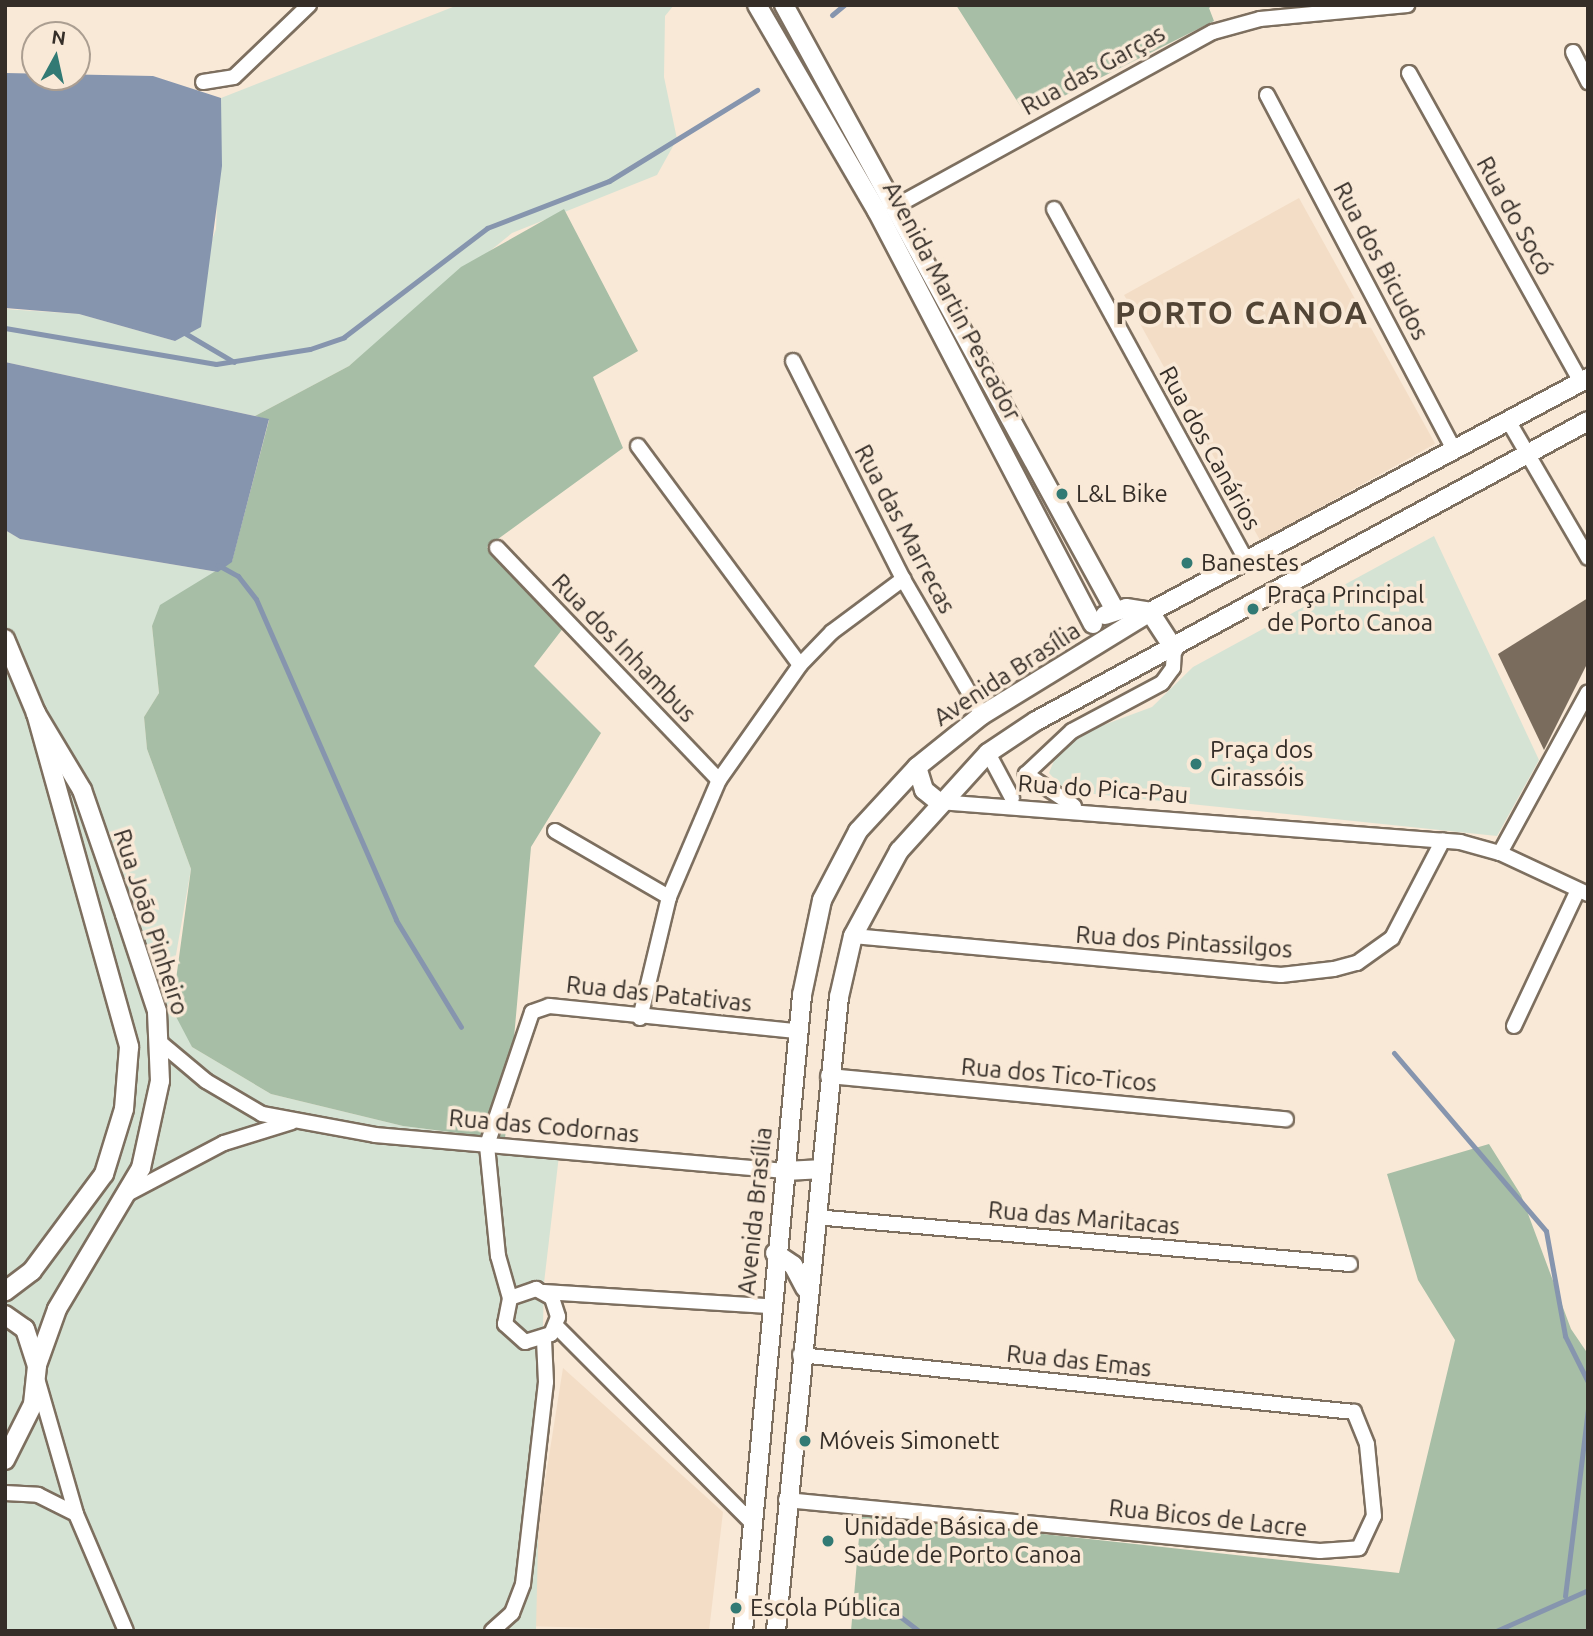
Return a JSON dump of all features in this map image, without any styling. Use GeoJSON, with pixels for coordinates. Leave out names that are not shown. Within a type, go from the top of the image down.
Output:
{"type":"FeatureCollection","features":[{"type":"Feature","properties":{"kind":"street"},"geometry":{"type":"LineString","coordinates":[[203,82],[234,77],[309,5]]}},
{"type":"Feature","properties":{"kind":"street","name":"Avenida Martin Pescador"},"geometry":{"type":"LineString","coordinates":[[757,5],[877,211],[1093,624]]}},
{"type":"Feature","properties":{"kind":"street","name":"Avenida Martin Pescador"},"geometry":{"type":"LineString","coordinates":[[784,5],[898,205],[1115,610]]}},
{"type":"Feature","properties":{"kind":"street","name":"Rua das Garças"},"geometry":{"type":"LineString","coordinates":[[898,205],[1213,32],[1260,19],[1406,5]]}},
{"type":"Feature","properties":{"kind":"street"},"geometry":{"type":"LineString","coordinates":[[1573,52],[1588,82]]}},
{"type":"Feature","properties":{"kind":"street","name":"Rua do Socó"},"geometry":{"type":"LineString","coordinates":[[1409,73],[1585,380]]}},
{"type":"Feature","properties":{"kind":"street","name":"Rua dos Bicudos"},"geometry":{"type":"LineString","coordinates":[[1267,95],[1454,449]]}},
{"type":"Feature","properties":{"kind":"street","name":"Rua dos Canários"},"geometry":{"type":"LineString","coordinates":[[1054,209],[1247,562]]}},
{"type":"Feature","properties":{"kind":"street","name":"Rua das Marrecas"},"geometry":{"type":"LineString","coordinates":[[793,361],[903,579],[982,715]]}},
{"type":"Feature","properties":{"kind":"street","name":"Avenida Brasília"},"geometry":{"type":"LineString","coordinates":[[743,1631],[769,1306],[785,1171],[797,1031],[811,941],[830,878],[858,831],[917,767],[982,715],[1150,612],[1585,380]]}},
{"type":"Feature","properties":{"kind":"street"},"geometry":{"type":"LineString","coordinates":[[1508,422],[1588,558]]}},
{"type":"Feature","properties":{"kind":"street"},"geometry":{"type":"LineString","coordinates":[[776,1631],[786,1500],[828,1076],[853,936],[899,851],[939,802],[988,753],[1080,696],[1174,649],[1588,422]]}},
{"type":"Feature","properties":{"kind":"street"},"geometry":{"type":"LineString","coordinates":[[638,446],[800,665]]}},
{"type":"Feature","properties":{"kind":"street","name":"Rua dos Inhambus"},"geometry":{"type":"LineString","coordinates":[[497,548],[719,780]]}},
{"type":"Feature","properties":{"kind":"street"},"geometry":{"type":"LineString","coordinates":[[640,1018],[669,897],[719,780],[800,665],[832,632],[903,579]]}},
{"type":"Feature","properties":{"kind":"street"},"geometry":{"type":"LineString","coordinates":[[1010,801],[1026,774],[1072,731],[1162,683],[1173,668],[1174,649],[1150,612],[1115,610],[1093,624],[1083,653]]}},
{"type":"Feature","properties":{"kind":"street","name":"Rua João Pinheiro"},"geometry":{"type":"LineString","coordinates":[[5,639],[36,712],[129,1046],[128,1074],[104,1174],[32,1271],[5,1291]]}},
{"type":"Feature","properties":{"kind":"street"},"geometry":{"type":"LineString","coordinates":[[1500,853],[1588,692]]}},
{"type":"Feature","properties":{"kind":"street","name":"Rua João Pinheiro"},"geometry":{"type":"LineString","coordinates":[[5,1460],[24,1431],[37,1372],[71,1281],[129,1193],[157,1114],[162,1044],[157,1011],[82,790],[36,712]]}},
{"type":"Feature","properties":{"kind":"street"},"geometry":{"type":"LineString","coordinates":[[988,753],[1010,801]]}},
{"type":"Feature","properties":{"kind":"street"},"geometry":{"type":"LineString","coordinates":[[917,767],[924,790],[939,802]]}},
{"type":"Feature","properties":{"kind":"street"},"geometry":{"type":"LineString","coordinates":[[1026,774],[1078,808]]}},
{"type":"Feature","properties":{"kind":"street","name":"Rua do Pica-Pau"},"geometry":{"type":"LineString","coordinates":[[939,802],[1010,801],[1443,840],[1500,853],[1583,892]]}},
{"type":"Feature","properties":{"kind":"street"},"geometry":{"type":"LineString","coordinates":[[555,831],[669,897]]}},
{"type":"Feature","properties":{"kind":"street","name":"Rua dos Pintassilgos"},"geometry":{"type":"LineString","coordinates":[[853,936],[1281,975],[1334,969],[1392,938],[1443,840]]}},
{"type":"Feature","properties":{"kind":"street"},"geometry":{"type":"LineString","coordinates":[[1514,1026],[1583,892]]}},
{"type":"Feature","properties":{"kind":"street","name":"Rua das Patativas"},"geometry":{"type":"LineString","coordinates":[[487,1145],[532,1012],[549,1006],[640,1018],[797,1031]]}},
{"type":"Feature","properties":{"kind":"street","name":"Rua das Codornas"},"geometry":{"type":"LineString","coordinates":[[162,1044],[228,1096],[262,1114],[487,1145],[785,1171]]}},
{"type":"Feature","properties":{"kind":"street","name":"Rua dos Tico-Ticos"},"geometry":{"type":"LineString","coordinates":[[828,1076],[1286,1119]]}},
{"type":"Feature","properties":{"kind":"street","name":"Rua das Codornas"},"geometry":{"type":"LineString","coordinates":[[129,1193],[214,1147],[300,1120]]}},
{"type":"Feature","properties":{"kind":"street"},"geometry":{"type":"LineString","coordinates":[[487,1145],[498,1256],[510,1298],[504,1315],[510,1332],[525,1342],[544,1340],[556,1326],[557,1307],[544,1292]]}},
{"type":"Feature","properties":{"kind":"street"},"geometry":{"type":"LineString","coordinates":[[785,1171],[819,1169]]}},
{"type":"Feature","properties":{"kind":"street","name":"Rua das Maritacas"},"geometry":{"type":"LineString","coordinates":[[815,1217],[1350,1264]]}},
{"type":"Feature","properties":{"kind":"street"},"geometry":{"type":"LineString","coordinates":[[775,1252],[793,1265],[806,1291]]}},
{"type":"Feature","properties":{"kind":"street"},"geometry":{"type":"LineString","coordinates":[[510,1298],[526,1289],[769,1306]]}},
{"type":"Feature","properties":{"kind":"street"},"geometry":{"type":"LineString","coordinates":[[5,1315],[25,1329],[76,1514],[126,1631]]}},
{"type":"Feature","properties":{"kind":"street"},"geometry":{"type":"LineString","coordinates":[[556,1326],[751,1522]]}},
{"type":"Feature","properties":{"kind":"street"},"geometry":{"type":"LineString","coordinates":[[492,1631],[512,1613],[523,1584],[547,1382],[544,1340]]}},
{"type":"Feature","properties":{"kind":"street","name":"Rua das Emas"},"geometry":{"type":"LineString","coordinates":[[800,1355],[1354,1412]]}},
{"type":"Feature","properties":{"kind":"street","name":"Rua Bicos de Lacre"},"geometry":{"type":"LineString","coordinates":[[786,1500],[1320,1551],[1359,1548],[1374,1516],[1367,1444],[1354,1412]]}},
{"type":"Feature","properties":{"kind":"street"},"geometry":{"type":"LineString","coordinates":[[5,1493],[38,1495],[76,1514]]}},
{"type":"Feature","properties":{"kind":"shaded area"},"geometry":{"type":"Polygon","coordinates":[[[1299,198],[1435,444],[1260,541],[1124,295],[1299,198]]]}},
{"type":"Feature","properties":{"kind":"shaded area"},"geometry":{"type":"Polygon","coordinates":[[[563,1368],[723,1512],[709,1631],[522,1626],[563,1368]]]}},
{"type":"Feature","properties":{"kind":"green space"},"geometry":{"type":"Polygon","coordinates":[[[458,5],[674,5],[665,16],[664,77],[677,139],[657,175],[512,233],[349,366],[255,416],[5,362],[5,309],[79,314],[175,341],[216,229],[221,98],[458,5]]]}},
{"type":"Feature","properties":{"kind":"green space"},"geometry":{"type":"Polygon","coordinates":[[[956,5],[1213,5],[1209,8],[1214,21],[1026,115],[956,5]]]}},
{"type":"Feature","properties":{"kind":"green space"},"geometry":{"type":"Polygon","coordinates":[[[564,209],[638,351],[593,377],[623,448],[487,547],[564,627],[534,666],[601,733],[531,847],[505,1139],[403,1126],[271,1094],[192,1047],[172,1009],[191,869],[147,749],[144,717],[159,693],[152,626],[160,605],[232,561],[269,420],[255,416],[349,366],[461,267],[564,209]]]}},
{"type":"Feature","properties":{"kind":"green space"},"geometry":{"type":"Polygon","coordinates":[[[5,530],[20,539],[218,572],[186,590],[152,626],[159,693],[144,717],[147,749],[191,869],[170,989],[192,1047],[271,1094],[403,1126],[560,1147],[544,1283],[536,1631],[5,1631],[5,530]]]}},
{"type":"Feature","properties":{"kind":"green space"},"geometry":{"type":"Polygon","coordinates":[[[1434,536],[1539,760],[1497,836],[1066,791],[1049,773],[1059,748],[1074,736],[1152,707],[1193,667],[1434,536]]]}},
{"type":"Feature","properties":{"kind":"green space"},"geometry":{"type":"Polygon","coordinates":[[[1489,1144],[1521,1195],[1571,1329],[1588,1354],[1588,1631],[851,1631],[861,1514],[1399,1573],[1455,1340],[1418,1280],[1387,1174],[1489,1144]]]}},
{"type":"Feature","properties":{"kind":"water"},"geometry":{"type":"Polygon","coordinates":[[[5,73],[21,73],[21,91],[91,91],[91,75],[153,76],[221,98],[222,166],[201,327],[175,341],[79,314],[5,308],[5,73]]]}},
{"type":"Feature","properties":{"kind":"water"},"geometry":{"type":"Polygon","coordinates":[[[5,362],[269,419],[232,562],[218,572],[20,539],[5,530],[5,362]]]}},
{"type":"Feature","properties":{"kind":"building"},"geometry":{"type":"Polygon","coordinates":[[[1588,598],[1588,662],[1544,750],[1498,654],[1588,598]]]}},
{"type":"Feature","properties":{"kind":"waterway"},"geometry":{"type":"LineString","coordinates":[[832,15],[844,5]]}},
{"type":"Feature","properties":{"kind":"waterway"},"geometry":{"type":"LineString","coordinates":[[5,328],[216,364],[310,349],[344,337],[487,228],[609,181],[757,90]]}},
{"type":"Feature","properties":{"kind":"waterway"},"geometry":{"type":"LineString","coordinates":[[183,332],[234,362]]}},
{"type":"Feature","properties":{"kind":"waterway"},"geometry":{"type":"LineString","coordinates":[[218,565],[238,576],[256,599],[396,920],[461,1027]]}},
{"type":"Feature","properties":{"kind":"waterway"},"geometry":{"type":"LineString","coordinates":[[1394,1053],[1546,1231],[1565,1336],[1588,1382]]}},
{"type":"Feature","properties":{"kind":"waterway"},"geometry":{"type":"LineString","coordinates":[[1565,1596],[1588,1409]]}},
{"type":"Feature","properties":{"kind":"waterway"},"geometry":{"type":"LineString","coordinates":[[1496,1631],[1588,1590]]}},
{"type":"Feature","properties":{"kind":"waterway"},"geometry":{"type":"LineString","coordinates":[[885,1605],[919,1631]]}},
{"type":"Feature","properties":{"kind":"place","name":"L&L Bike"},"geometry":{"type":"Point","coordinates":[1062,494]}},
{"type":"Feature","properties":{"kind":"place","name":"Banestes"},"geometry":{"type":"Point","coordinates":[1187,563]}},
{"type":"Feature","properties":{"kind":"place","name":"Praça Principal de Porto Canoa"},"geometry":{"type":"Point","coordinates":[1253,609]}},
{"type":"Feature","properties":{"kind":"place","name":"Praça dos Girassóis"},"geometry":{"type":"Point","coordinates":[1196,764]}},
{"type":"Feature","properties":{"kind":"place","name":"Móveis Simonett"},"geometry":{"type":"Point","coordinates":[805,1441]}},
{"type":"Feature","properties":{"kind":"place","name":"Unidade Básica de Saúde de Porto Canoa"},"geometry":{"type":"Point","coordinates":[828,1541]}},
{"type":"Feature","properties":{"kind":"place","name":"Escola Pública"},"geometry":{"type":"Point","coordinates":[736,1608]}},
{"type":"Feature","properties":{"kind":"district","name":"PORTO CANOA"},"geometry":{"type":"Point","coordinates":[1242,312]}}]}
